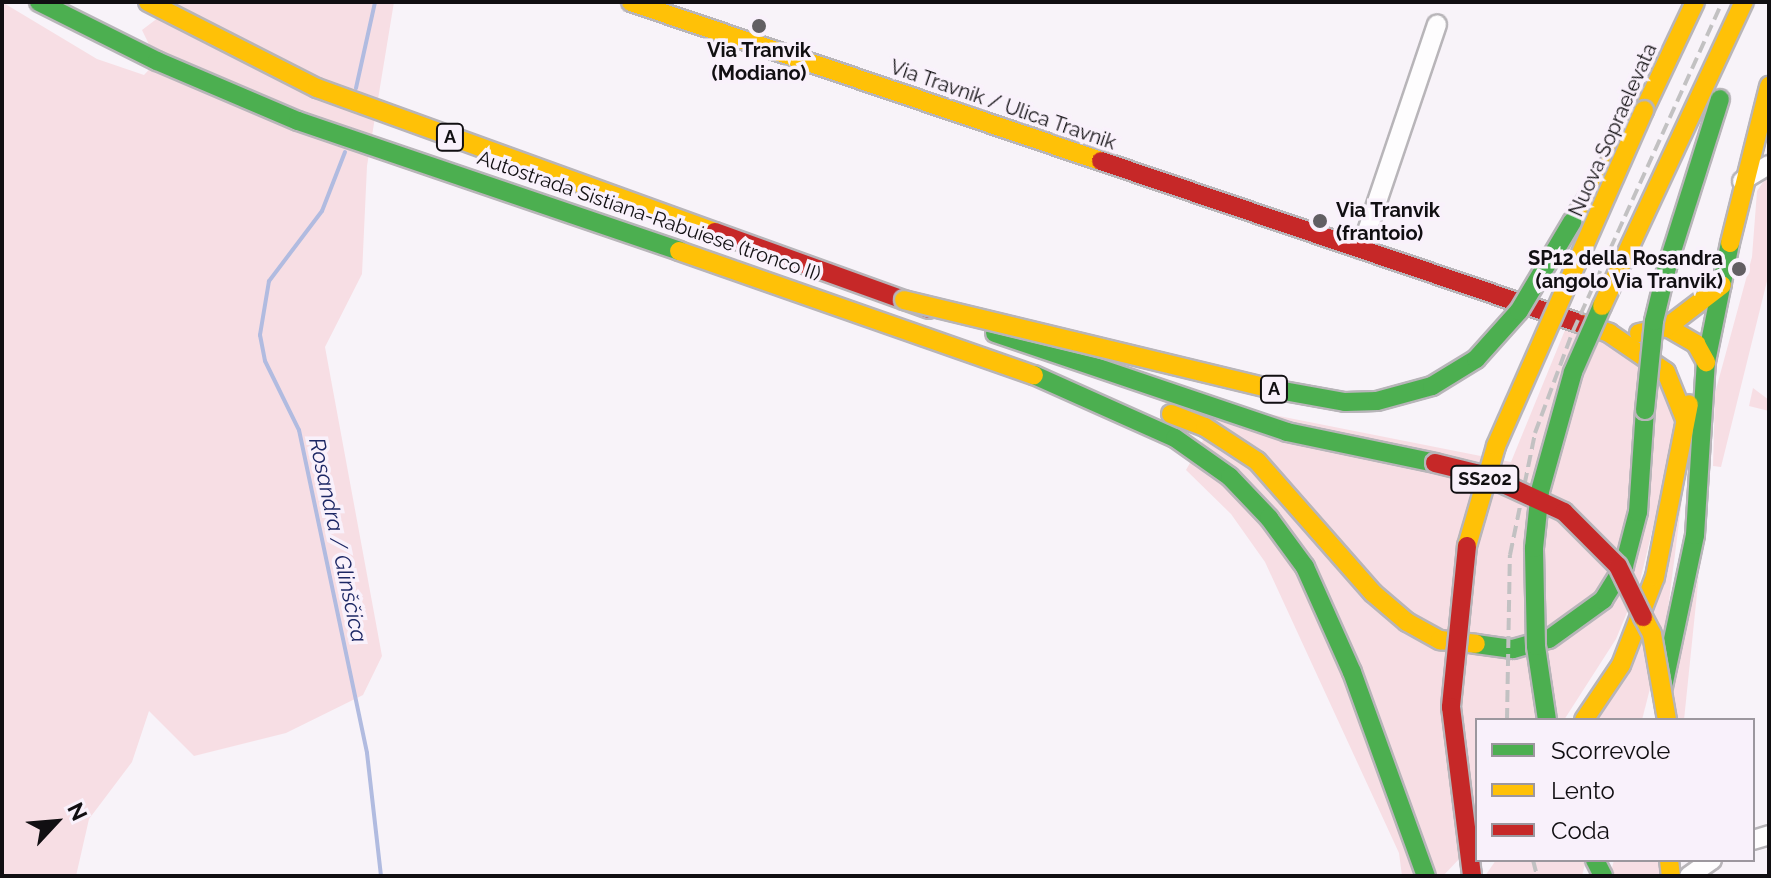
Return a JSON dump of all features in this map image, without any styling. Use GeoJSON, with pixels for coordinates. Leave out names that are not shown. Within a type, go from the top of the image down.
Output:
{"type":"FeatureCollection","features":[{"type":"Feature","properties":{"kind":"main road","name":"Autostrada Sistiana-Rabuiese (tronco II)"},"geometry":{"type":"LineString","coordinates":[[39,2],[157,61],[298,121],[982,354]]}},
{"type":"Feature","properties":{"kind":"main road","name":"Autostrada Sistiana-Rabuiese (tronco II)"},"geometry":{"type":"LineString","coordinates":[[148,2],[317,88],[904,300]]}},
{"type":"Feature","properties":{"kind":"main road","name":"Via Travnik / Ulica Travnik"},"geometry":{"type":"LineString","coordinates":[[631,2],[1609,333],[1666,372]]}},
{"type":"Feature","properties":{"kind":"main road","name":"Nuova Sopraelevata"},"geometry":{"type":"LineString","coordinates":[[1472,876],[1459,801],[1451,707],[1462,562],[1496,446],[1695,2]]}},
{"type":"Feature","properties":{"kind":"main road","name":"SS202"},"geometry":{"type":"LineString","coordinates":[[1547,718],[1536,646],[1534,548],[1540,491],[1559,415],[1573,372],[1635,232],[1744,2]]}},
{"type":"Feature","properties":{"kind":"main road","name":"A"},"geometry":{"type":"LineString","coordinates":[[982,354],[1123,396],[1205,427],[1257,461],[1373,593],[1407,622],[1440,640],[1476,649],[1513,649],[1549,639],[1581,620],[1603,600],[1624,566],[1632,540],[1643,471],[1645,410],[1654,321],[1667,267],[1753,2]]}},
{"type":"Feature","properties":{"kind":"main road"},"geometry":{"type":"LineString","coordinates":[[1653,718],[1674,648],[1695,535],[1706,362],[1742,181],[1769,86]]}},
{"type":"Feature","properties":{"kind":"main road","name":"A"},"geometry":{"type":"LineString","coordinates":[[904,300],[1309,396],[1345,402],[1404,396],[1456,374],[1500,335],[1644,110]]}},
{"type":"Feature","properties":{"kind":"main road"},"geometry":{"type":"LineString","coordinates":[[1585,718],[1621,665],[1651,591],[1685,419],[1706,362],[1696,344],[1667,327],[1722,285]]}},
{"type":"Feature","properties":{"kind":"main road","name":"A"},"geometry":{"type":"LineString","coordinates":[[904,300],[1287,432],[1484,475],[1542,499],[1593,538],[1638,600],[1658,660],[1667,718]]}},
{"type":"Feature","properties":{"kind":"main road","name":"Via Travnik / Ulica Travnik"},"geometry":{"type":"LineString","coordinates":[[1609,333],[1667,327]]}},
{"type":"Feature","properties":{"kind":"main road","name":"A"},"geometry":{"type":"LineString","coordinates":[[982,354],[1104,402],[1175,438],[1230,477],[1269,518],[1305,567],[1330,617],[1426,876]]}},
{"type":"Feature","properties":{"kind":"main road"},"geometry":{"type":"LineString","coordinates":[[1685,419],[1666,372],[1695,371],[1706,362]]}},
{"type":"Feature","properties":{"kind":"street"},"geometry":{"type":"LineString","coordinates":[[1361,249],[1437,25]]}},
{"type":"Feature","properties":{"kind":"street"},"geometry":{"type":"LineString","coordinates":[[1742,181],[1769,165]]}},
{"type":"Feature","properties":{"kind":"street"},"geometry":{"type":"LineString","coordinates":[[1689,876],[1709,862]]}},
{"type":"Feature","properties":{"kind":"shaded area"},"geometry":{"type":"Polygon","coordinates":[[[2,2],[97,59],[144,75],[157,61],[142,30],[179,2],[394,2],[367,166],[362,274],[325,347],[382,656],[363,695],[286,733],[194,756],[149,711],[132,762],[89,819],[76,876],[2,876],[2,2]]]}},
{"type":"Feature","properties":{"kind":"shaded area"},"geometry":{"type":"Polygon","coordinates":[[[1769,173],[1769,273],[1721,467],[1713,466],[1715,393],[1752,257],[1757,191],[1769,173]]]}},
{"type":"Feature","properties":{"kind":"shaded area"},"geometry":{"type":"Polygon","coordinates":[[[1565,330],[1605,343],[1655,371],[1678,424],[1640,581],[1616,639],[1565,718],[1475,718],[1475,842],[1443,876],[1402,876],[1399,853],[1265,562],[1231,514],[1186,470],[1223,405],[1511,462],[1565,330]]]}},
{"type":"Feature","properties":{"kind":"shaded area"},"geometry":{"type":"Polygon","coordinates":[[[1753,388],[1769,400],[1769,411],[1749,406],[1753,388]]]}},
{"type":"Feature","properties":{"kind":"shaded area"},"geometry":{"type":"Polygon","coordinates":[[[1685,475],[1666,625],[1643,718],[1597,718],[1685,475]]]}},
{"type":"Feature","properties":{"kind":"shaded area"},"geometry":{"type":"Polygon","coordinates":[[[1699,574],[1684,718],[1665,718],[1699,574]]]}},
{"type":"Feature","properties":{"kind":"shaded area"},"geometry":{"type":"Polygon","coordinates":[[[1495,862],[1586,862],[1582,876],[1485,876],[1495,862]]]}},
{"type":"Feature","properties":{"kind":"shaded area"},"geometry":{"type":"Polygon","coordinates":[[[1614,862],[1680,862],[1672,876],[1610,876],[1614,862]]]}},
{"type":"Feature","properties":{"kind":"waterway","name":"Rosandra / Glinščica"},"geometry":{"type":"LineString","coordinates":[[356,88],[375,2]]}},
{"type":"Feature","properties":{"kind":"waterway","name":"Rosandra / Glinščica"},"geometry":{"type":"LineString","coordinates":[[345,152],[322,211],[269,281],[260,335],[265,361],[299,430],[367,753],[381,876]]}},
{"type":"Feature","properties":{"kind":"railway"},"geometry":{"type":"LineString","coordinates":[[1507,718],[1510,555],[1535,433],[1573,331],[1722,2]]}},
{"type":"Feature","properties":{"kind":"railway"},"geometry":{"type":"LineString","coordinates":[[1534,862],[1537,876]]}},
{"type":"Feature","properties":{"kind":"traffic: fast"},"geometry":{"type":"LineString","coordinates":[[39,2],[157,61],[298,121],[679,251]]}},
{"type":"Feature","properties":{"kind":"traffic: fast"},"geometry":{"type":"LineString","coordinates":[[1645,410],[1654,321],[1667,267],[1720,99]]}},
{"type":"Feature","properties":{"kind":"traffic: fast"},"geometry":{"type":"LineString","coordinates":[[1267,388],[1345,402],[1377,401],[1432,386],[1476,359],[1519,311],[1572,222]]}},
{"type":"Feature","properties":{"kind":"traffic: fast"},"geometry":{"type":"LineString","coordinates":[[1663,687],[1695,535],[1706,362],[1730,243]]}},
{"type":"Feature","properties":{"kind":"traffic: fast"},"geometry":{"type":"LineString","coordinates":[[1547,718],[1536,646],[1534,548],[1540,491],[1573,372],[1602,306]]}},
{"type":"Feature","properties":{"kind":"traffic: fast"},"geometry":{"type":"LineString","coordinates":[[995,333],[1287,432],[1435,463]]}},
{"type":"Feature","properties":{"kind":"traffic: fast"},"geometry":{"type":"LineString","coordinates":[[1034,375],[1175,438],[1230,477],[1269,518],[1305,567],[1352,672],[1426,876]]}},
{"type":"Feature","properties":{"kind":"traffic: fast"},"geometry":{"type":"LineString","coordinates":[[1476,644],[1513,649],[1549,639],[1603,600],[1624,566],[1638,512],[1645,410]]}},
{"type":"Feature","properties":{"kind":"traffic: fast"},"geometry":{"type":"LineString","coordinates":[[1596,862],[1603,876]]}},
{"type":"Feature","properties":{"kind":"traffic: slow"},"geometry":{"type":"LineString","coordinates":[[148,2],[317,88],[715,232]]}},
{"type":"Feature","properties":{"kind":"traffic: slow"},"geometry":{"type":"LineString","coordinates":[[631,2],[1101,161]]}},
{"type":"Feature","properties":{"kind":"traffic: slow"},"geometry":{"type":"LineString","coordinates":[[1572,222],[1644,110],[1695,2]]}},
{"type":"Feature","properties":{"kind":"traffic: slow"},"geometry":{"type":"LineString","coordinates":[[1602,306],[1744,2]]}},
{"type":"Feature","properties":{"kind":"traffic: slow"},"geometry":{"type":"LineString","coordinates":[[1730,243],[1769,86]]}},
{"type":"Feature","properties":{"kind":"traffic: slow"},"geometry":{"type":"LineString","coordinates":[[1467,546],[1496,446],[1644,110]]}},
{"type":"Feature","properties":{"kind":"traffic: slow"},"geometry":{"type":"LineString","coordinates":[[679,251],[1034,375]]}},
{"type":"Feature","properties":{"kind":"traffic: slow"},"geometry":{"type":"LineString","coordinates":[[1639,333],[1667,327],[1722,285]]}},
{"type":"Feature","properties":{"kind":"traffic: slow"},"geometry":{"type":"LineString","coordinates":[[904,300],[1267,388]]}},
{"type":"Feature","properties":{"kind":"traffic: slow"},"geometry":{"type":"LineString","coordinates":[[1579,323],[1609,333],[1666,372],[1685,419]]}},
{"type":"Feature","properties":{"kind":"traffic: slow"},"geometry":{"type":"LineString","coordinates":[[1667,327],[1696,344],[1706,362]]}},
{"type":"Feature","properties":{"kind":"traffic: slow"},"geometry":{"type":"LineString","coordinates":[[1585,718],[1621,665],[1655,577],[1689,404]]}},
{"type":"Feature","properties":{"kind":"traffic: slow"},"geometry":{"type":"LineString","coordinates":[[1171,414],[1205,427],[1257,461],[1373,593],[1407,622],[1440,640],[1476,644]]}},
{"type":"Feature","properties":{"kind":"traffic: slow"},"geometry":{"type":"LineString","coordinates":[[1643,617],[1652,634],[1667,718]]}},
{"type":"Feature","properties":{"kind":"traffic: slow"},"geometry":{"type":"LineString","coordinates":[[1669,862],[1671,876]]}},
{"type":"Feature","properties":{"kind":"traffic: jam"},"geometry":{"type":"LineString","coordinates":[[1101,161],[1579,323]]}},
{"type":"Feature","properties":{"kind":"traffic: jam"},"geometry":{"type":"LineString","coordinates":[[715,232],[929,309]]}},
{"type":"Feature","properties":{"kind":"traffic: jam"},"geometry":{"type":"LineString","coordinates":[[1435,463],[1484,475],[1564,512],[1618,566],[1643,617]]}},
{"type":"Feature","properties":{"kind":"traffic: jam"},"geometry":{"type":"LineString","coordinates":[[1467,546],[1451,707],[1472,876]]}},
{"type":"Feature","properties":{"kind":"place","name":"Via Tranvik (Modiano)"},"geometry":{"type":"Point","coordinates":[759,26]}},
{"type":"Feature","properties":{"kind":"place","name":"Via Tranvik (frantoio)"},"geometry":{"type":"Point","coordinates":[1320,221]}},
{"type":"Feature","properties":{"kind":"place","name":"SP12 della Rosandra (angolo Via Tranvik)"},"geometry":{"type":"Point","coordinates":[1739,269]}}]}
